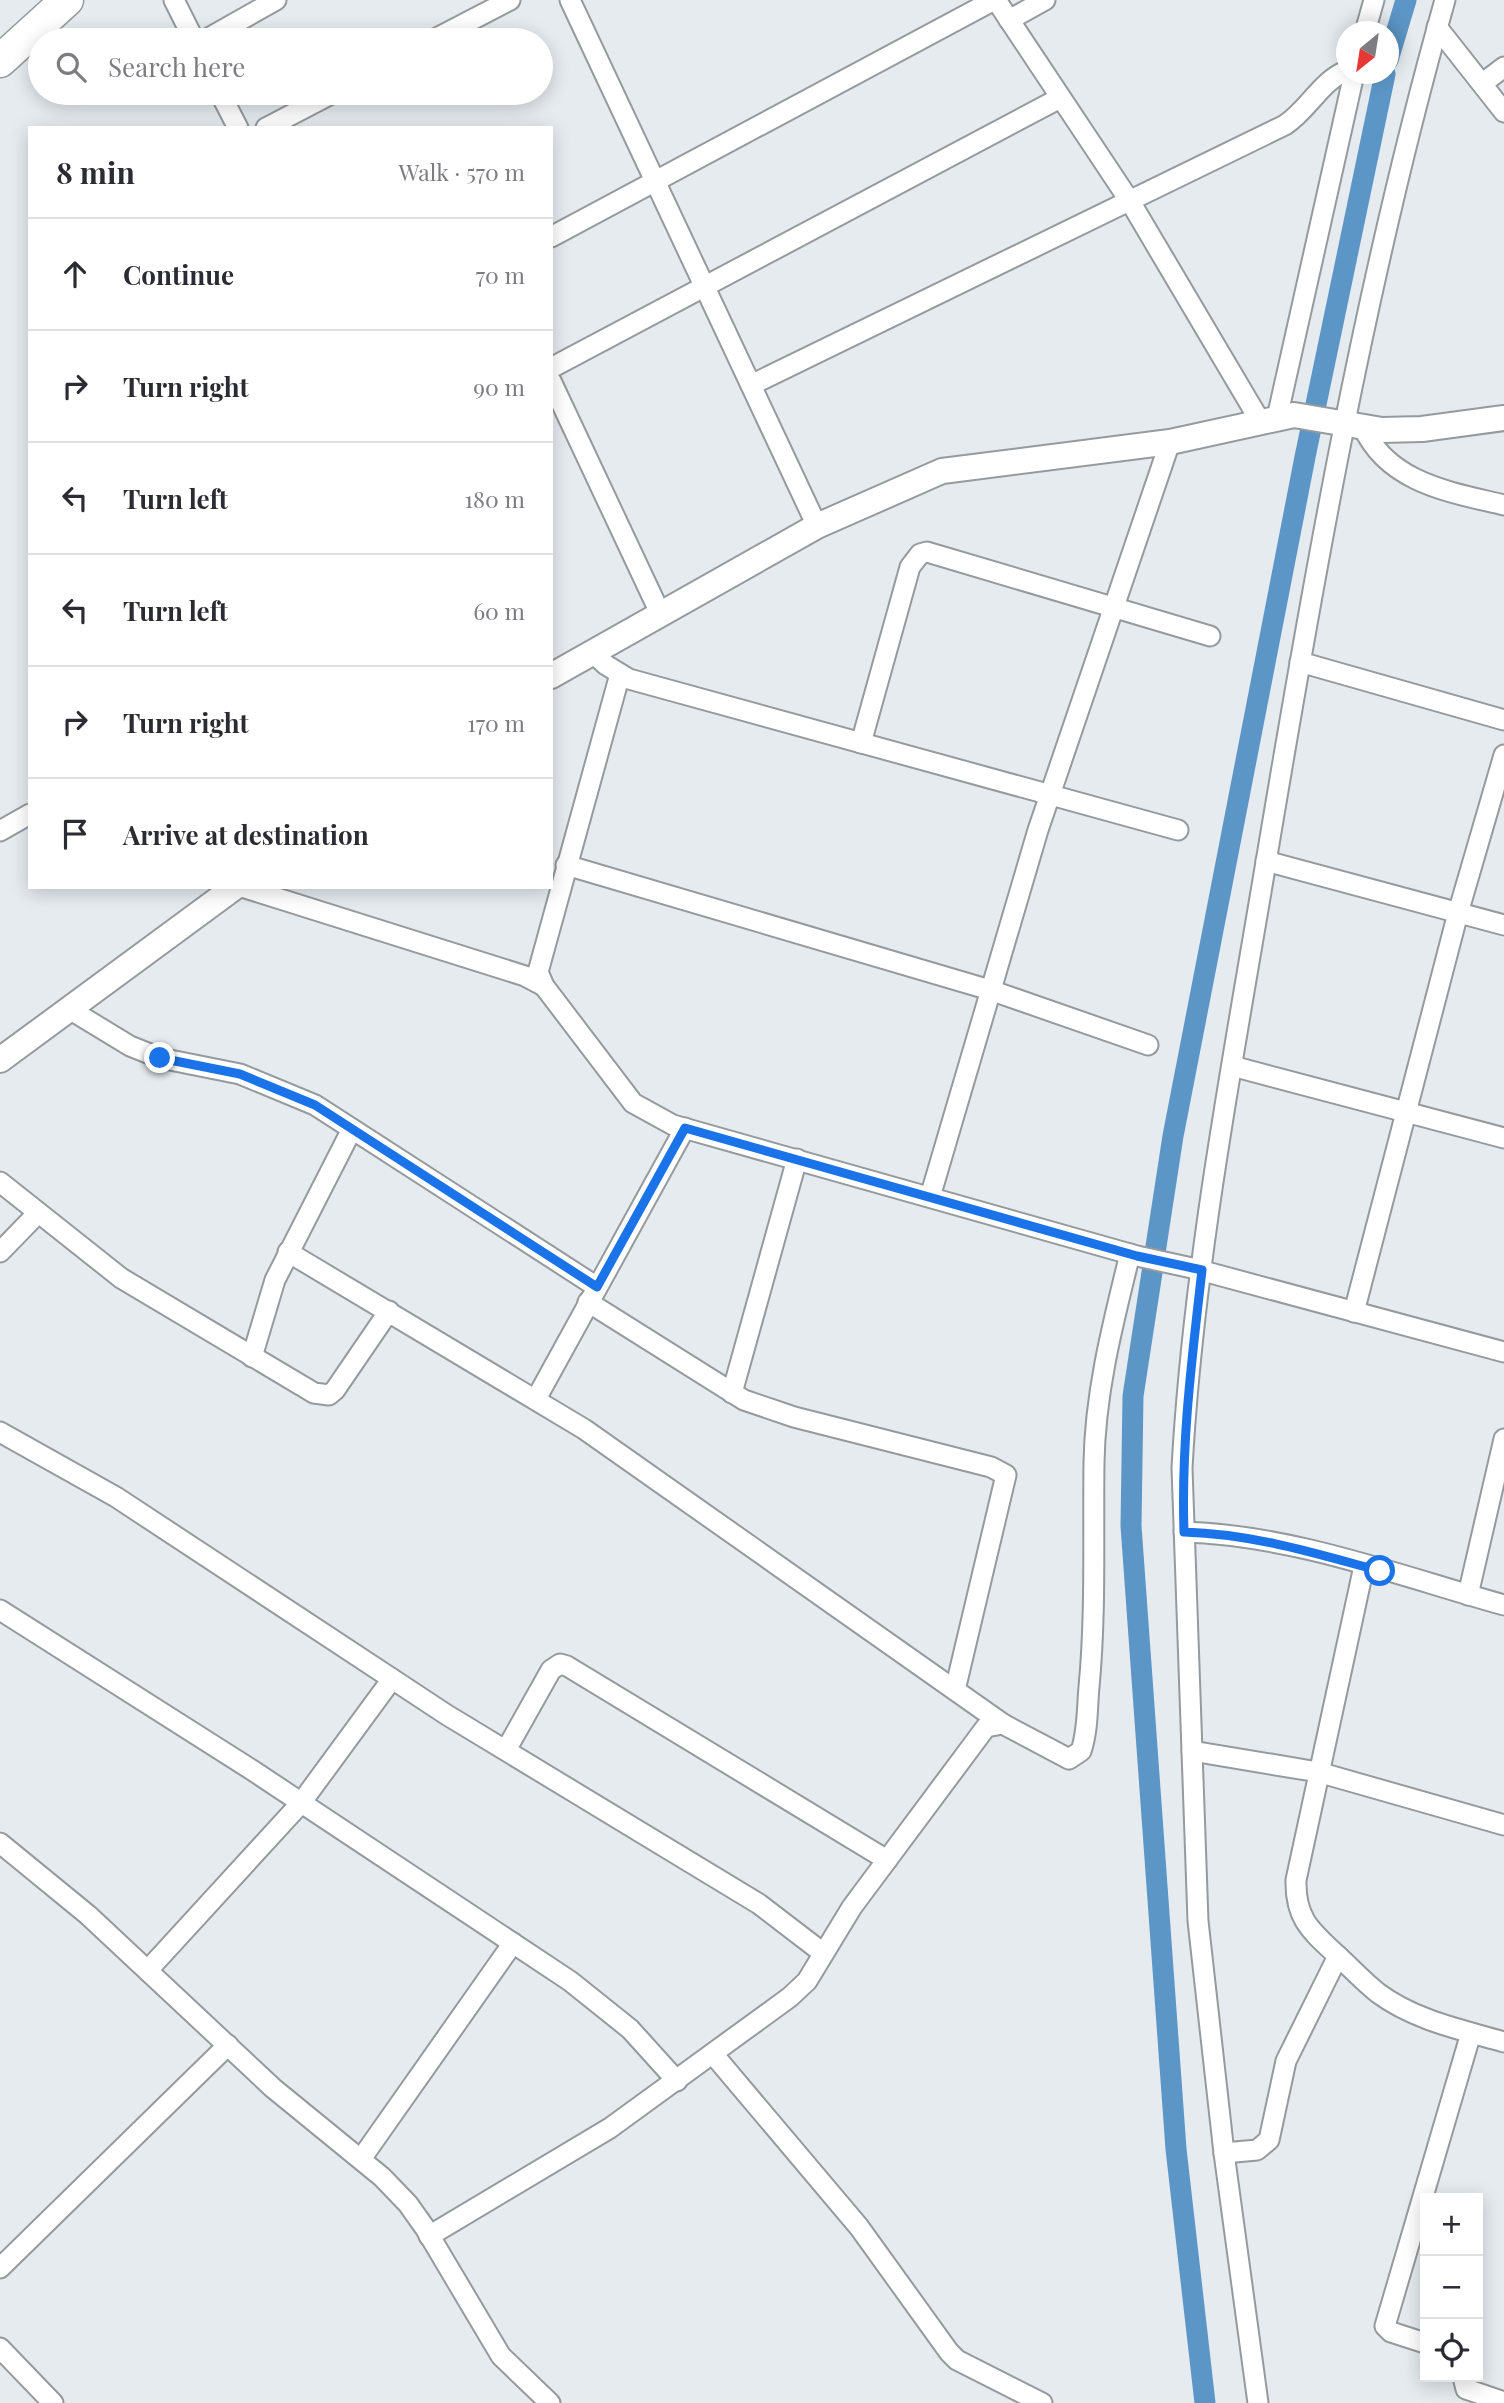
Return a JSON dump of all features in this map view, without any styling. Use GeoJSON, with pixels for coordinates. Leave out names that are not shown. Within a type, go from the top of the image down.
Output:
{"type":"FeatureCollection","features":[{"type":"Feature","properties":{"kind":"main road"},"geometry":{"type":"LineString","coordinates":[[36,28],[67,0]]}},
{"type":"Feature","properties":{"kind":"main road"},"geometry":{"type":"LineString","coordinates":[[0,61],[28,36]]}},
{"type":"Feature","properties":{"kind":"street"},"geometry":{"type":"LineString","coordinates":[[174,0],[188,28]]}},
{"type":"Feature","properties":{"kind":"street"},"geometry":{"type":"LineString","coordinates":[[226,28],[276,0]]}},
{"type":"Feature","properties":{"kind":"street"},"geometry":{"type":"LineString","coordinates":[[456,28],[510,0]]}},
{"type":"Feature","properties":{"kind":"street"},"geometry":{"type":"LineString","coordinates":[[570,0],[817,526]]}},
{"type":"Feature","properties":{"kind":"street"},"geometry":{"type":"LineString","coordinates":[[553,236],[995,0],[1277,418]]}},
{"type":"Feature","properties":{"kind":"street"},"geometry":{"type":"LineString","coordinates":[[1009,20],[1045,0]]}},
{"type":"Feature","properties":{"kind":"street"},"geometry":{"type":"LineString","coordinates":[[1368,21],[1374,0]]}},
{"type":"Feature","properties":{"kind":"street"},"geometry":{"type":"LineString","coordinates":[[1258,2403],[1223,2153],[1198,1920],[1182,1468],[1185,1410],[1197,1269],[1300,662],[1344,424],[1411,123],[1445,0]]}},
{"type":"Feature","properties":{"kind":"street"},"geometry":{"type":"LineString","coordinates":[[1437,27],[1504,113]]}},
{"type":"Feature","properties":{"kind":"street"},"geometry":{"type":"LineString","coordinates":[[1483,83],[1504,67]]}},
{"type":"Feature","properties":{"kind":"street"},"geometry":{"type":"LineString","coordinates":[[751,386],[1295,119],[1336,76]]}},
{"type":"Feature","properties":{"kind":"street"},"geometry":{"type":"LineString","coordinates":[[1277,418],[1352,84]]}},
{"type":"Feature","properties":{"kind":"street"},"geometry":{"type":"LineString","coordinates":[[553,367],[1060,98]]}},
{"type":"Feature","properties":{"kind":"street"},"geometry":{"type":"LineString","coordinates":[[226,105],[237,126]]}},
{"type":"Feature","properties":{"kind":"street"},"geometry":{"type":"LineString","coordinates":[[270,126],[310,105]]}},
{"type":"Feature","properties":{"kind":"street"},"geometry":{"type":"LineString","coordinates":[[553,385],[660,613]]}},
{"type":"Feature","properties":{"kind":"street"},"geometry":{"type":"LineString","coordinates":[[553,675],[817,526],[942,471],[1170,442],[1277,418],[1422,429],[1504,418]]}},
{"type":"Feature","properties":{"kind":"street"},"geometry":{"type":"LineString","coordinates":[[1344,424],[1401,470],[1434,487],[1504,505]]}},
{"type":"Feature","properties":{"kind":"street"},"geometry":{"type":"LineString","coordinates":[[930,1197],[1050,795],[1170,442]]}},
{"type":"Feature","properties":{"kind":"street"},"geometry":{"type":"LineString","coordinates":[[861,743],[910,567],[920,554],[928,552],[1210,636]]}},
{"type":"Feature","properties":{"kind":"street"},"geometry":{"type":"LineString","coordinates":[[592,652],[620,674],[1178,830]]}},
{"type":"Feature","properties":{"kind":"street"},"geometry":{"type":"LineString","coordinates":[[1300,662],[1504,720]]}},
{"type":"Feature","properties":{"kind":"street"},"geometry":{"type":"LineString","coordinates":[[620,674],[538,972],[544,986],[633,1102],[657,1118],[685,1128],[1134,1255],[1197,1269],[1504,1352]]}},
{"type":"Feature","properties":{"kind":"street"},"geometry":{"type":"LineString","coordinates":[[1354,1312],[1458,912],[1504,755]]}},
{"type":"Feature","properties":{"kind":"street"},"geometry":{"type":"LineString","coordinates":[[0,831],[28,815]]}},
{"type":"Feature","properties":{"kind":"street"},"geometry":{"type":"LineString","coordinates":[[1266,861],[1504,925]]}},
{"type":"Feature","properties":{"kind":"street"},"geometry":{"type":"LineString","coordinates":[[566,865],[990,990],[1148,1045]]}},
{"type":"Feature","properties":{"kind":"street"},"geometry":{"type":"LineString","coordinates":[[0,1060],[232,889]]}},
{"type":"Feature","properties":{"kind":"street"},"geometry":{"type":"LineString","coordinates":[[248,889],[526,976],[544,986]]}},
{"type":"Feature","properties":{"kind":"street"},"geometry":{"type":"LineString","coordinates":[[69,1009],[130,1046],[160,1058],[215,1068],[262,1081],[315,1105],[732,1393],[794,1417],[991,1467],[1006,1475],[955,1690]]}},
{"type":"Feature","properties":{"kind":"street"},"geometry":{"type":"LineString","coordinates":[[1232,1066],[1504,1138]]}},
{"type":"Feature","properties":{"kind":"street"},"geometry":{"type":"LineString","coordinates":[[536,1399],[685,1128]]}},
{"type":"Feature","properties":{"kind":"street"},"geometry":{"type":"LineString","coordinates":[[252,1357],[275,1280],[352,1129]]}},
{"type":"Feature","properties":{"kind":"street"},"geometry":{"type":"LineString","coordinates":[[732,1393],[797,1159]]}},
{"type":"Feature","properties":{"kind":"street"},"geometry":{"type":"LineString","coordinates":[[0,1182],[121,1278],[314,1393],[329,1395],[389,1311]]}},
{"type":"Feature","properties":{"kind":"street"},"geometry":{"type":"LineString","coordinates":[[0,1252],[38,1213]]}},
{"type":"Feature","properties":{"kind":"street"},"geometry":{"type":"LineString","coordinates":[[288,1252],[536,1399],[639,1466],[1003,1724],[1069,1759],[1076,1756],[1084,1742],[1095,1588],[1094,1462],[1105,1359],[1134,1255]]}},
{"type":"Feature","properties":{"kind":"street"},"geometry":{"type":"LineString","coordinates":[[0,1432],[116,1497],[392,1679],[759,1904],[823,1953]]}},
{"type":"Feature","properties":{"kind":"street"},"geometry":{"type":"LineString","coordinates":[[1468,1595],[1504,1439]]}},
{"type":"Feature","properties":{"kind":"street"},"geometry":{"type":"LineString","coordinates":[[1184,1532],[1224,1533],[1282,1543],[1504,1605]]}},
{"type":"Feature","properties":{"kind":"street"},"geometry":{"type":"LineString","coordinates":[[1364,1566],[1296,1880],[1296,1900],[1301,1918],[1379,1994],[1400,2006],[1471,2033],[1504,2042]]}},
{"type":"Feature","properties":{"kind":"street"},"geometry":{"type":"LineString","coordinates":[[0,1610],[301,1803],[570,1981],[630,2029],[677,2081]]}},
{"type":"Feature","properties":{"kind":"street"},"geometry":{"type":"LineString","coordinates":[[506,1750],[551,1670],[560,1664],[567,1666],[887,1860]]}},
{"type":"Feature","properties":{"kind":"street"},"geometry":{"type":"LineString","coordinates":[[148,1970],[301,1803],[392,1679]]}},
{"type":"Feature","properties":{"kind":"street"},"geometry":{"type":"LineString","coordinates":[[429,2236],[568,2155],[677,2081],[790,1997],[807,1981],[840,1924],[982,1732],[991,1725],[1003,1724]]}},
{"type":"Feature","properties":{"kind":"street"},"geometry":{"type":"LineString","coordinates":[[1192,1751],[1318,1772],[1504,1825]]}},
{"type":"Feature","properties":{"kind":"street"},"geometry":{"type":"LineString","coordinates":[[0,1843],[88,1915],[324,2132],[361,2159],[408,2204],[501,2356],[550,2403]]}},
{"type":"Feature","properties":{"kind":"street"},"geometry":{"type":"LineString","coordinates":[[361,2159],[513,1943]]}},
{"type":"Feature","properties":{"kind":"street"},"geometry":{"type":"LineString","coordinates":[[1223,2153],[1257,2150],[1269,2140],[1286,2061],[1338,1956]]}},
{"type":"Feature","properties":{"kind":"street"},"geometry":{"type":"LineString","coordinates":[[1420,2341],[1391,2332],[1385,2326],[1471,2033]]}},
{"type":"Feature","properties":{"kind":"street"},"geometry":{"type":"LineString","coordinates":[[0,2268],[228,2045]]}},
{"type":"Feature","properties":{"kind":"street"},"geometry":{"type":"LineString","coordinates":[[713,2054],[859,2227],[949,2352],[957,2360],[1042,2403]]}},
{"type":"Feature","properties":{"kind":"street"},"geometry":{"type":"LineString","coordinates":[[0,2348],[53,2403]]}},
{"type":"Feature","properties":{"kind":"street"},"geometry":{"type":"LineString","coordinates":[[1464,2382],[1466,2389],[1504,2402]]}},
{"type":"Feature","properties":{"kind":"waterway"},"geometry":{"type":"LineString","coordinates":[[1399,23],[1406,0]]}},
{"type":"Feature","properties":{"kind":"waterway"},"geometry":{"type":"LineString","coordinates":[[1205,2403],[1176,2149],[1131,1526],[1133,1396],[1173,1136],[1305,457],[1383,84]]}},
{"type":"Feature","properties":{"kind":"route"},"geometry":{"type":"LineString","coordinates":[[160,1058],[240,1074],[315,1105],[597,1287],[685,1128],[1137,1256],[1202,1270],[1185,1410],[1182,1468],[1184,1532],[1224,1533],[1282,1543],[1380,1571]]}}]}
